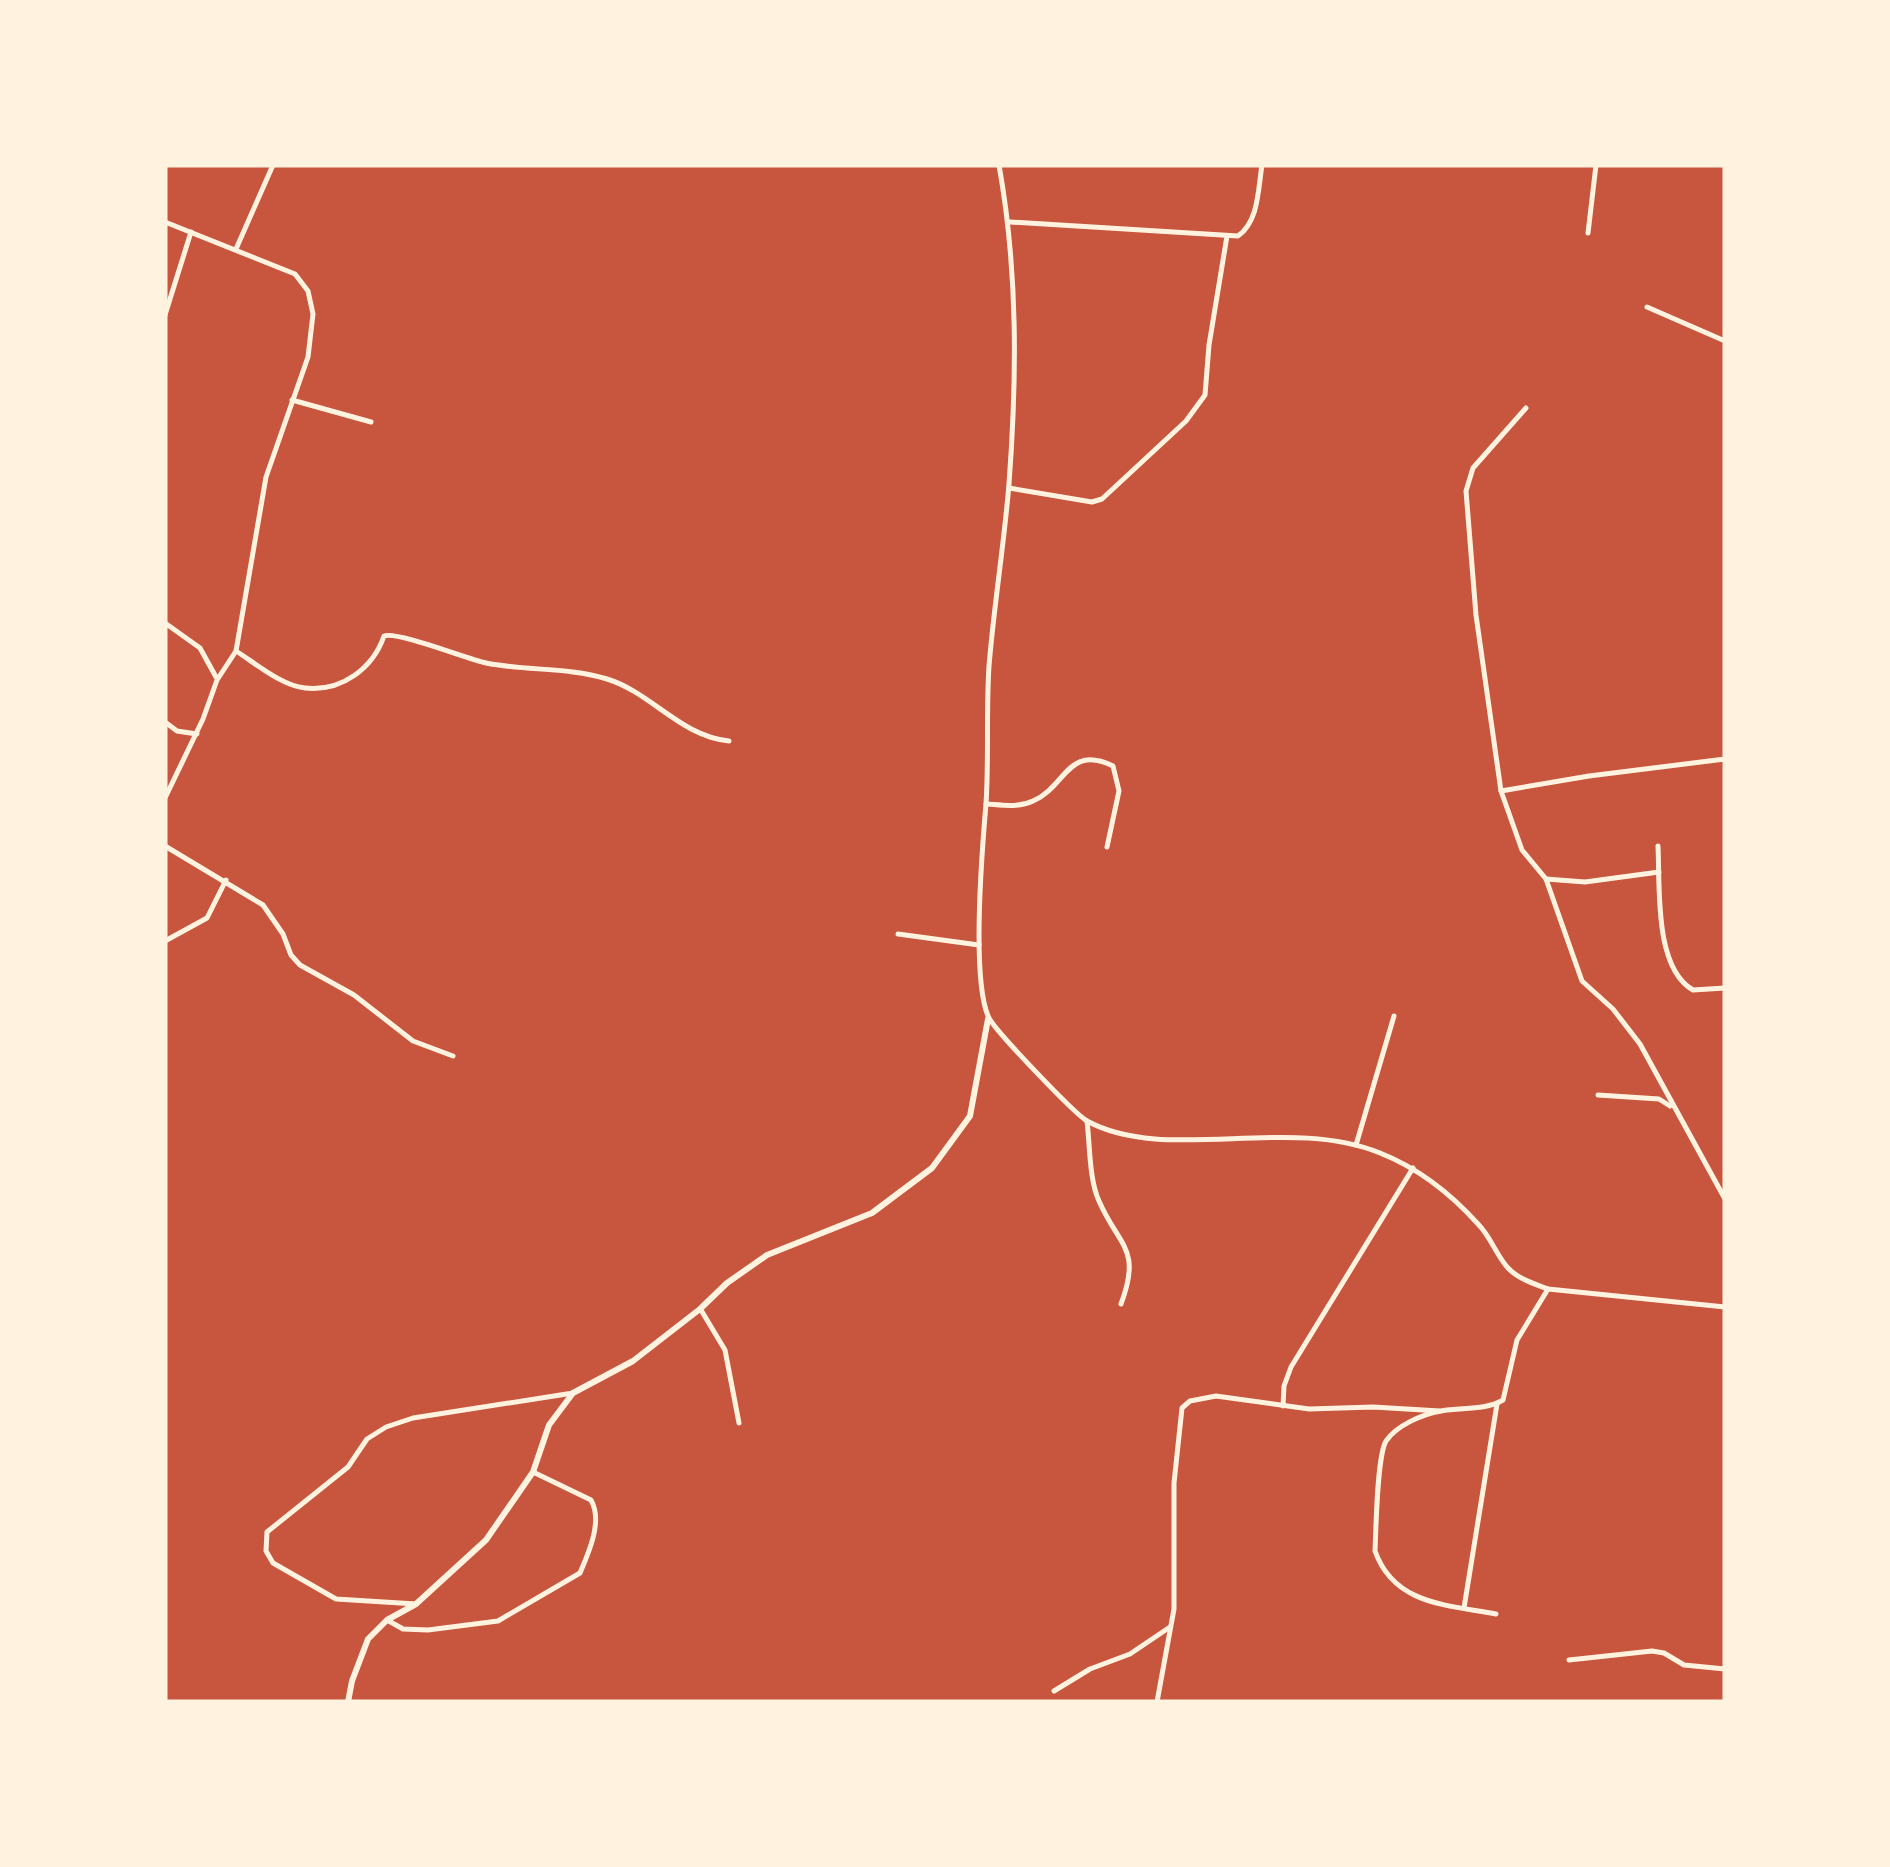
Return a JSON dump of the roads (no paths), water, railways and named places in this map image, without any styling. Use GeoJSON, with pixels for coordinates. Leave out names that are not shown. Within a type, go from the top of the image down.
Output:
{"type":"FeatureCollection","features":[{"type":"Feature","properties":{"kind":"street"},"geometry":{"type":"LineString","coordinates":[[236,250],[272,165]]}},
{"type":"Feature","properties":{"kind":"street"},"geometry":{"type":"LineString","coordinates":[[416,1604],[336,1599],[273,1563],[266,1550],[267,1532],[348,1467],[367,1439],[386,1427],[413,1418],[573,1393],[633,1361],[727,1282],[767,1255],[872,1213],[932,1168],[970,1116],[988,1019],[980,945],[989,669],[1009,488],[1015,366],[1010,222],[1000,165]]}},
{"type":"Feature","properties":{"kind":"street"},"geometry":{"type":"LineString","coordinates":[[1010,222],[1238,236],[1253,218],[1262,165]]}},
{"type":"Feature","properties":{"kind":"street"},"geometry":{"type":"LineString","coordinates":[[1588,232],[1596,165]]}},
{"type":"Feature","properties":{"kind":"street"},"geometry":{"type":"LineString","coordinates":[[165,222],[295,274],[308,291],[313,314],[308,357],[266,477],[236,651],[216,680],[197,734],[165,798]]}},
{"type":"Feature","properties":{"kind":"street"},"geometry":{"type":"LineString","coordinates":[[165,315],[192,231]]}},
{"type":"Feature","properties":{"kind":"street"},"geometry":{"type":"LineString","coordinates":[[1009,488],[1092,502],[1102,499],[1186,421],[1204,395],[1227,236]]}},
{"type":"Feature","properties":{"kind":"street"},"geometry":{"type":"LineString","coordinates":[[1647,307],[1725,340]]}},
{"type":"Feature","properties":{"kind":"street"},"geometry":{"type":"LineString","coordinates":[[292,400],[371,422]]}},
{"type":"Feature","properties":{"kind":"street"},"geometry":{"type":"LineString","coordinates":[[1526,408],[1472,468],[1466,490],[1476,616],[1501,791],[1522,850],[1546,879],[1582,981],[1613,1009],[1640,1044],[1725,1199]]}},
{"type":"Feature","properties":{"kind":"street"},"geometry":{"type":"LineString","coordinates":[[165,623],[200,648],[216,673],[216,680]]}},
{"type":"Feature","properties":{"kind":"street"},"geometry":{"type":"LineString","coordinates":[[236,651],[304,689],[333,684],[361,672],[370,665],[384,636],[395,634],[485,663],[546,667],[608,679],[697,733],[729,741]]}},
{"type":"Feature","properties":{"kind":"street"},"geometry":{"type":"LineString","coordinates":[[165,722],[177,731],[197,734]]}},
{"type":"Feature","properties":{"kind":"street"},"geometry":{"type":"LineString","coordinates":[[986,804],[1017,806],[1030,802],[1044,795],[1064,770],[1086,759],[1100,760],[1113,766],[1119,791],[1107,847]]}},
{"type":"Feature","properties":{"kind":"street"},"geometry":{"type":"LineString","coordinates":[[1501,791],[1725,759]]}},
{"type":"Feature","properties":{"kind":"street"},"geometry":{"type":"LineString","coordinates":[[165,846],[263,905],[300,966],[354,995],[413,1041],[453,1056]]}},
{"type":"Feature","properties":{"kind":"street"},"geometry":{"type":"LineString","coordinates":[[1658,846],[1662,922],[1674,973],[1693,990],[1725,988]]}},
{"type":"Feature","properties":{"kind":"street"},"geometry":{"type":"LineString","coordinates":[[1546,879],[1584,882],[1660,872]]}},
{"type":"Feature","properties":{"kind":"street"},"geometry":{"type":"LineString","coordinates":[[165,940],[207,918],[226,880]]}},
{"type":"Feature","properties":{"kind":"street"},"geometry":{"type":"LineString","coordinates":[[898,934],[980,945]]}},
{"type":"Feature","properties":{"kind":"street"},"geometry":{"type":"LineString","coordinates":[[1356,1144],[1394,1016]]}},
{"type":"Feature","properties":{"kind":"street"},"geometry":{"type":"LineString","coordinates":[[988,1019],[1064,1103],[1088,1121],[1142,1137],[1288,1136],[1356,1144],[1414,1168],[1476,1220],[1508,1269],[1548,1289],[1725,1308]]}},
{"type":"Feature","properties":{"kind":"street"},"geometry":{"type":"LineString","coordinates":[[1598,1095],[1659,1099],[1672,1108]]}},
{"type":"Feature","properties":{"kind":"street"},"geometry":{"type":"LineString","coordinates":[[1088,1121],[1097,1198],[1130,1254],[1127,1288],[1121,1304]]}},
{"type":"Feature","properties":{"kind":"street"},"geometry":{"type":"LineString","coordinates":[[1282,1406],[1291,1367],[1414,1168]]}},
{"type":"Feature","properties":{"kind":"street"},"geometry":{"type":"LineString","coordinates":[[1157,1702],[1174,1609],[1174,1483],[1182,1408],[1199,1398],[1216,1396],[1282,1406],[1440,1411],[1496,1404],[1502,1400],[1517,1340],[1548,1289]]}},
{"type":"Feature","properties":{"kind":"street"},"geometry":{"type":"LineString","coordinates":[[700,1308],[725,1350],[739,1423]]}},
{"type":"Feature","properties":{"kind":"street"},"geometry":{"type":"LineString","coordinates":[[348,1702],[368,1639],[387,1620],[416,1604],[486,1540],[533,1472],[549,1424],[573,1393]]}},
{"type":"Feature","properties":{"kind":"street"},"geometry":{"type":"LineString","coordinates":[[1464,1608],[1496,1404]]}},
{"type":"Feature","properties":{"kind":"street"},"geometry":{"type":"LineString","coordinates":[[1440,1411],[1401,1427],[1383,1446],[1376,1551],[1388,1575],[1417,1599],[1496,1614]]}},
{"type":"Feature","properties":{"kind":"street"},"geometry":{"type":"LineString","coordinates":[[387,1620],[403,1629],[428,1630],[498,1622],[580,1573],[596,1508],[591,1500],[533,1472]]}},
{"type":"Feature","properties":{"kind":"street"},"geometry":{"type":"LineString","coordinates":[[1054,1692],[1090,1669],[1130,1654],[1170,1627]]}},
{"type":"Feature","properties":{"kind":"street"},"geometry":{"type":"LineString","coordinates":[[1568,1660],[1652,1650],[1684,1665],[1725,1669]]}}]}
